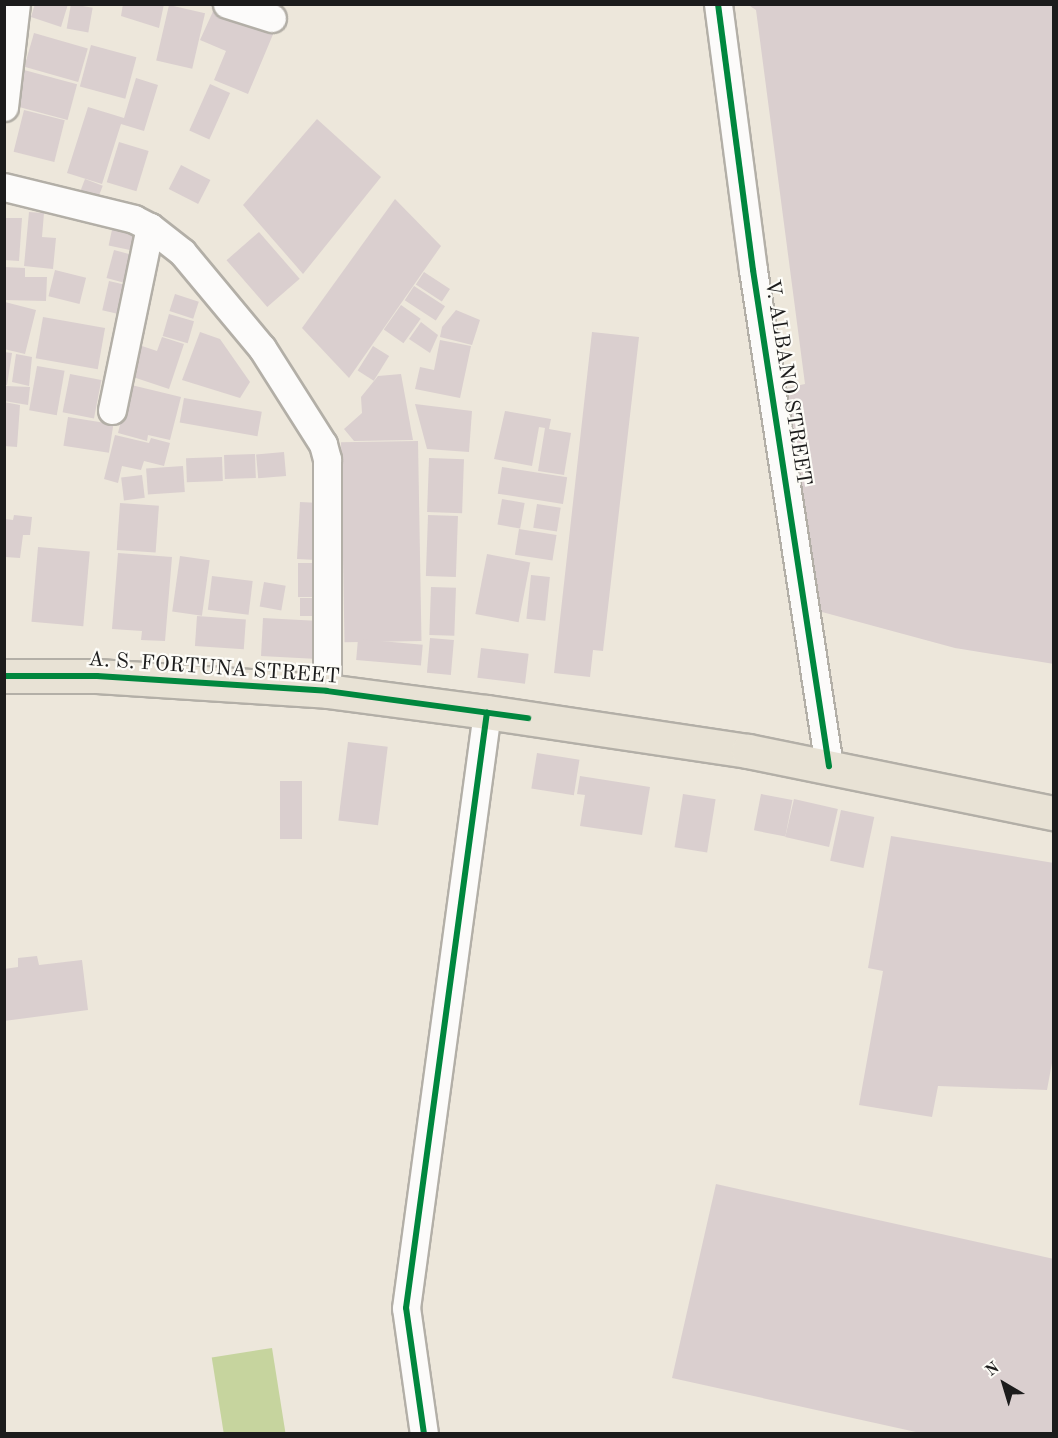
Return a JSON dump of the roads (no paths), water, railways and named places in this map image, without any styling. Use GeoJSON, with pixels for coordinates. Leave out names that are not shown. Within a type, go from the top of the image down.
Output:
{"type":"FeatureCollection","features":[{"type":"Feature","properties":{"kind":"main road","name":"A. S. FORTUNA STREET"},"geometry":{"type":"LineString","coordinates":[[4,676],[97,676],[327,691],[487,711],[829,766],[1053,813]]}},
{"type":"Feature","properties":{"kind":"street"},"geometry":{"type":"LineString","coordinates":[[4,107],[15,4]]}},
{"type":"Feature","properties":{"kind":"street"},"geometry":{"type":"LineString","coordinates":[[227,4],[272,18]]}},
{"type":"Feature","properties":{"kind":"street","name":"V. ALBANO STREET"},"geometry":{"type":"LineString","coordinates":[[718,4],[753,270],[829,766]]}},
{"type":"Feature","properties":{"kind":"street"},"geometry":{"type":"LineString","coordinates":[[4,187],[134,219],[150,227],[182,252],[262,348],[323,444],[329,503],[327,691]]}},
{"type":"Feature","properties":{"kind":"street"},"geometry":{"type":"LineString","coordinates":[[112,410],[150,227]]}},
{"type":"Feature","properties":{"kind":"street"},"geometry":{"type":"LineString","coordinates":[[424,1434],[405,1308],[487,711]]}}]}
